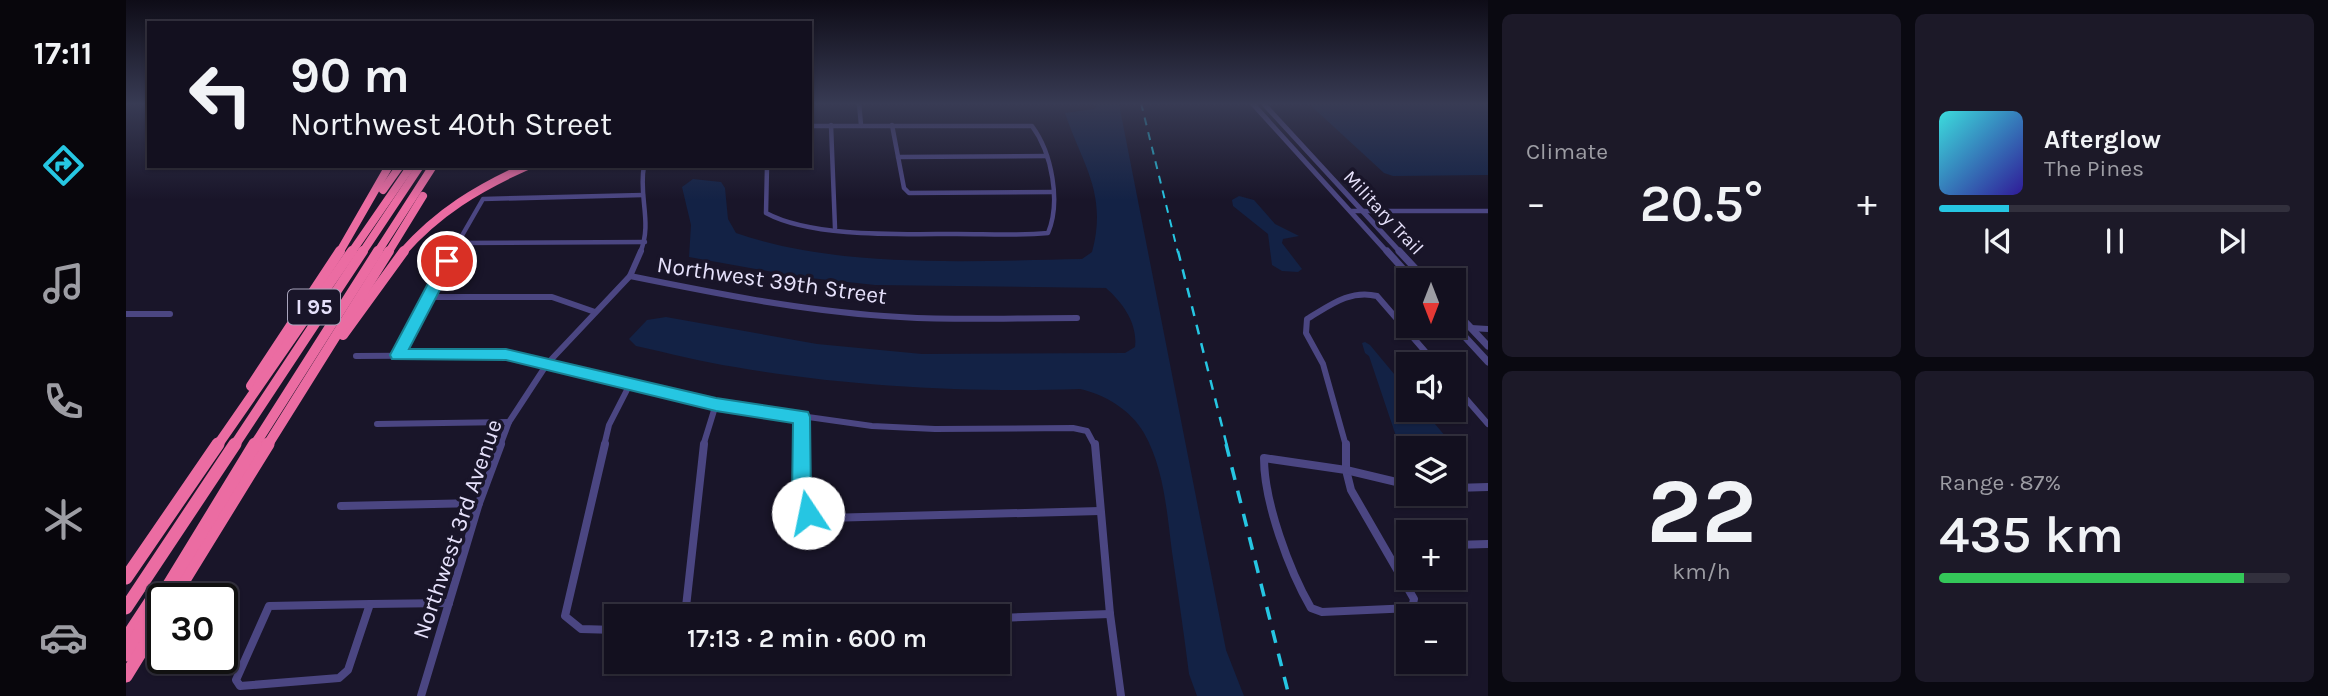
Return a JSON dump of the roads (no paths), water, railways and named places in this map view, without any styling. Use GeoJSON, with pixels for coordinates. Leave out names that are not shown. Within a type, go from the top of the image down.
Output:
{"type":"FeatureCollection","features":[{"type":"Feature","properties":{"kind":"highway"},"geometry":{"type":"LineString","coordinates":[[367,211],[388,168]]}},
{"type":"Feature","properties":{"kind":"highway"},"geometry":{"type":"LineString","coordinates":[[216,449],[301,305],[399,168]]}},
{"type":"Feature","properties":{"kind":"highway","name":"I 95"},"geometry":{"type":"LineString","coordinates":[[126,579],[410,168]]}},
{"type":"Feature","properties":{"kind":"highway"},"geometry":{"type":"LineString","coordinates":[[126,608],[419,168]]}},
{"type":"Feature","properties":{"kind":"highway"},"geometry":{"type":"LineString","coordinates":[[126,655],[432,168]]}},
{"type":"Feature","properties":{"kind":"highway","name":"I 95"},"geometry":{"type":"LineString","coordinates":[[182,583],[279,415],[440,168]]}},
{"type":"Feature","properties":{"kind":"highway"},"geometry":{"type":"LineString","coordinates":[[126,639],[279,415],[302,402],[348,328],[417,236],[464,198],[523,168]]}},
{"type":"Feature","properties":{"kind":"highway"},"geometry":{"type":"LineString","coordinates":[[126,676],[147,642]]}},
{"type":"Feature","properties":{"kind":"street"},"geometry":{"type":"LineString","coordinates":[[831,135],[835,228]]}},
{"type":"Feature","properties":{"kind":"street"},"geometry":{"type":"LineString","coordinates":[[894,135],[904,188],[909,193],[1053,192]]}},
{"type":"Feature","properties":{"kind":"street"},"geometry":{"type":"LineString","coordinates":[[767,168],[766,213],[769,217],[835,228],[919,234],[1048,233],[1053,227],[1053,192],[1047,156],[1040,135]]}},
{"type":"Feature","properties":{"kind":"street","name":"Military Trail"},"geometry":{"type":"LineString","coordinates":[[1282,135],[1402,268]]}},
{"type":"Feature","properties":{"kind":"street","name":"Military Trail"},"geometry":{"type":"LineString","coordinates":[[1293,135],[1415,268]]}},
{"type":"Feature","properties":{"kind":"street"},"geometry":{"type":"LineString","coordinates":[[898,158],[1047,156]]}},
{"type":"Feature","properties":{"kind":"street","name":"Northwest 3rd Avenue"},"geometry":{"type":"LineString","coordinates":[[421,696],[479,503],[509,422],[547,364],[630,276],[645,242],[648,222],[640,181],[643,168]]}},
{"type":"Feature","properties":{"kind":"street"},"geometry":{"type":"LineString","coordinates":[[398,355],[483,199],[643,195]]}},
{"type":"Feature","properties":{"kind":"street"},"geometry":{"type":"LineString","coordinates":[[1351,211],[1488,211]]}},
{"type":"Feature","properties":{"kind":"street"},"geometry":{"type":"LineString","coordinates":[[457,243],[645,242]]}},
{"type":"Feature","properties":{"kind":"street","name":"Northwest 39th Street"},"geometry":{"type":"LineString","coordinates":[[630,276],[765,302],[860,314],[943,319],[1077,318]]}},
{"type":"Feature","properties":{"kind":"street"},"geometry":{"type":"LineString","coordinates":[[1396,317],[1377,296],[1360,292],[1307,319],[1305,325],[1306,333],[1318,352],[1327,377],[1346,446],[1346,470],[1351,490],[1409,587],[1414,599],[1412,608],[1321,612],[1311,608],[1304,600],[1294,573],[1269,493],[1262,466],[1264,458],[1346,470],[1396,482]]}},
{"type":"Feature","properties":{"kind":"street"},"geometry":{"type":"LineString","coordinates":[[428,297],[552,297],[595,312]]}},
{"type":"Feature","properties":{"kind":"street"},"geometry":{"type":"LineString","coordinates":[[126,314],[170,314]]}},
{"type":"Feature","properties":{"kind":"street"},"geometry":{"type":"LineString","coordinates":[[1466,323],[1488,346]]}},
{"type":"Feature","properties":{"kind":"street"},"geometry":{"type":"LineString","coordinates":[[1471,328],[1488,329]]}},
{"type":"Feature","properties":{"kind":"street"},"geometry":{"type":"LineString","coordinates":[[1466,337],[1488,362]]}},
{"type":"Feature","properties":{"kind":"street"},"geometry":{"type":"LineString","coordinates":[[1414,338],[1426,352]]}},
{"type":"Feature","properties":{"kind":"street"},"geometry":{"type":"LineString","coordinates":[[356,356],[506,355],[716,404],[872,426],[935,429],[1073,428],[1087,431],[1095,443],[1110,614],[1121,696]]}},
{"type":"Feature","properties":{"kind":"street"},"geometry":{"type":"LineString","coordinates":[[604,630],[584,631],[573,627],[565,615],[609,425],[630,384]]}},
{"type":"Feature","properties":{"kind":"street"},"geometry":{"type":"LineString","coordinates":[[1466,399],[1488,424]]}},
{"type":"Feature","properties":{"kind":"street"},"geometry":{"type":"LineString","coordinates":[[686,604],[703,447],[716,404]]}},
{"type":"Feature","properties":{"kind":"street"},"geometry":{"type":"LineString","coordinates":[[802,417],[802,500],[808,513],[825,518],[1100,511]]}},
{"type":"Feature","properties":{"kind":"street"},"geometry":{"type":"LineString","coordinates":[[377,424],[509,422]]}},
{"type":"Feature","properties":{"kind":"street"},"geometry":{"type":"LineString","coordinates":[[1466,488],[1488,487]]}},
{"type":"Feature","properties":{"kind":"street"},"geometry":{"type":"LineString","coordinates":[[341,506],[479,503]]}},
{"type":"Feature","properties":{"kind":"street"},"geometry":{"type":"LineString","coordinates":[[1466,545],[1488,545]]}},
{"type":"Feature","properties":{"kind":"street"},"geometry":{"type":"LineString","coordinates":[[370,604],[348,670],[339,678],[240,686],[236,680],[269,606],[370,604],[449,603]]}},
{"type":"Feature","properties":{"kind":"street"},"geometry":{"type":"LineString","coordinates":[[1010,618],[1110,614]]}},
{"type":"Feature","properties":{"kind":"water"},"geometry":{"type":"Polygon","coordinates":[[[1074,135],[1125,135],[1226,650],[1244,696],[1197,696],[1189,674],[1166,506],[1156,461],[1139,425],[1124,410],[1107,399],[1080,389],[906,387],[776,374],[636,346],[629,339],[647,320],[666,317],[817,344],[922,354],[1125,353],[1135,347],[1132,322],[1118,300],[1106,288],[875,285],[801,277],[689,257],[691,225],[682,187],[693,179],[721,182],[725,188],[728,219],[736,233],[776,245],[862,258],[952,261],[1082,259],[1092,252],[1097,213],[1095,196],[1074,135]]]}},
{"type":"Feature","properties":{"kind":"water"},"geometry":{"type":"Polygon","coordinates":[[[1343,135],[1488,135],[1488,175],[1393,176],[1384,173],[1343,135]]]}},
{"type":"Feature","properties":{"kind":"water"},"geometry":{"type":"Polygon","coordinates":[[[1239,196],[1254,200],[1275,224],[1299,236],[1283,239],[1282,243],[1302,269],[1298,272],[1282,271],[1272,265],[1268,234],[1233,206],[1232,200],[1239,196]]]}},
{"type":"Feature","properties":{"kind":"water"},"geometry":{"type":"Polygon","coordinates":[[[1362,343],[1370,345],[1396,376],[1396,422],[1433,422],[1445,436],[1396,436],[1369,356],[1362,343]]]}},
{"type":"Feature","properties":{"kind":"railway"},"geometry":{"type":"LineString","coordinates":[[1149,135],[1178,253]]}},
{"type":"Feature","properties":{"kind":"railway"},"geometry":{"type":"LineString","coordinates":[[1178,251],[1227,446]]}},
{"type":"Feature","properties":{"kind":"railway"},"geometry":{"type":"LineString","coordinates":[[1226,444],[1289,696]]}}]}
